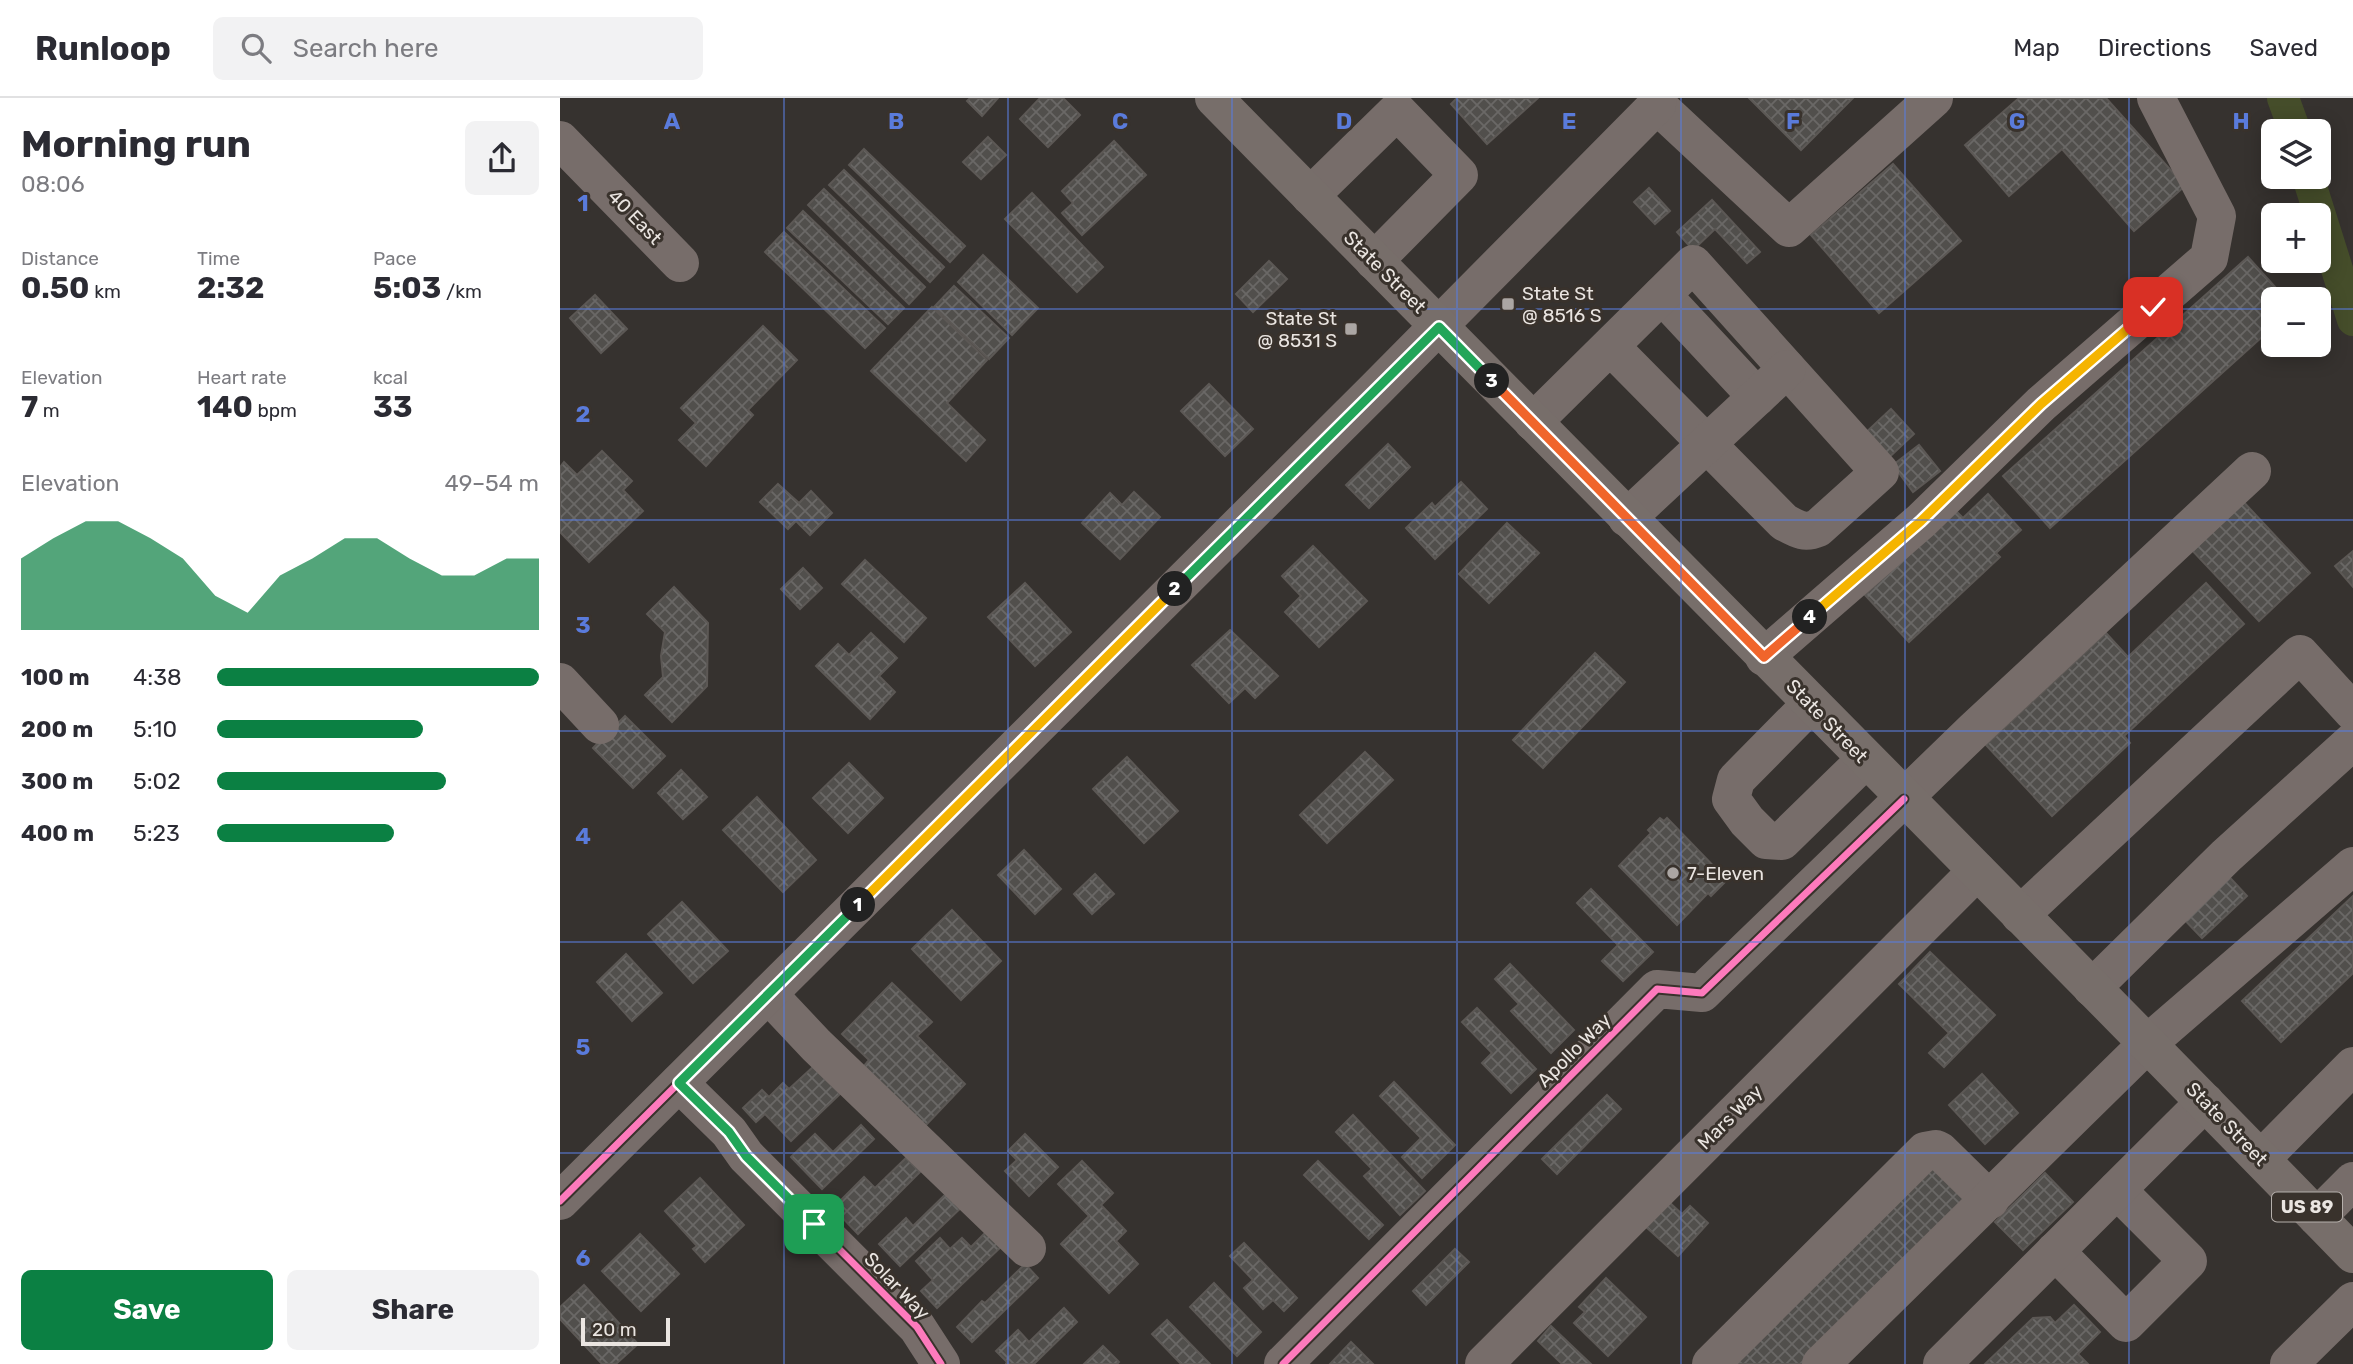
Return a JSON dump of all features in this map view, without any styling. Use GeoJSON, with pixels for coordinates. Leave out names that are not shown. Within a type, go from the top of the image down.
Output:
{"type":"FeatureCollection","features":[{"type":"Feature","properties":{"kind":"main road","name":"State Street"},"geometry":{"type":"LineString","coordinates":[[1214,98],[2353,1254]]}},
{"type":"Feature","properties":{"kind":"street"},"geometry":{"type":"LineString","coordinates":[[560,1201],[1439,327],[1658,102],[1789,228],[1934,98]]}},
{"type":"Feature","properties":{"kind":"street"},"geometry":{"type":"LineString","coordinates":[[1764,657],[1921,521],[2041,404],[2209,258],[2217,216],[2156,98]]}},
{"type":"Feature","properties":{"kind":"street"},"geometry":{"type":"LineString","coordinates":[[1310,197],[1403,105],[1459,175],[1374,261]]}},
{"type":"Feature","properties":{"kind":"street","name":"40 East"},"geometry":{"type":"LineString","coordinates":[[560,140],[680,263]]}},
{"type":"Feature","properties":{"kind":"street"},"geometry":{"type":"LineString","coordinates":[[1533,422],[1693,264],[1880,472],[1818,528],[1807,533],[1784,522],[1610,346]]}},
{"type":"Feature","properties":{"kind":"street"},"geometry":{"type":"LineString","coordinates":[[1662,295],[1757,397]]}},
{"type":"Feature","properties":{"kind":"street"},"geometry":{"type":"LineString","coordinates":[[1628,518],[1787,369]]}},
{"type":"Feature","properties":{"kind":"street"},"geometry":{"type":"LineString","coordinates":[[1904,799],[1974,730],[2252,471]]}},
{"type":"Feature","properties":{"kind":"street"},"geometry":{"type":"LineString","coordinates":[[2020,915],[2300,654],[2353,712]]}},
{"type":"Feature","properties":{"kind":"street"},"geometry":{"type":"LineString","coordinates":[[560,681],[600,725]]}},
{"type":"Feature","properties":{"kind":"street"},"geometry":{"type":"LineString","coordinates":[[1811,704],[1735,780],[1731,799],[1747,821],[1766,840],[1782,841],[1865,760]]}},
{"type":"Feature","properties":{"kind":"street"},"geometry":{"type":"LineString","coordinates":[[2092,988],[2226,856],[2353,741]]}},
{"type":"Feature","properties":{"kind":"street","name":"Apollo Way"},"geometry":{"type":"LineString","coordinates":[[1283,1364],[1657,989],[1702,993],[1904,799]]}},
{"type":"Feature","properties":{"kind":"street"},"geometry":{"type":"LineString","coordinates":[[1821,1364],[2148,1043],[2353,866]]}},
{"type":"Feature","properties":{"kind":"street","name":"Mars Way"},"geometry":{"type":"LineString","coordinates":[[1484,1364],[1977,871]]}},
{"type":"Feature","properties":{"kind":"street"},"geometry":{"type":"LineString","coordinates":[[768,994],[816,1045],[1027,1248]]}},
{"type":"Feature","properties":{"kind":"street"},"geometry":{"type":"LineString","coordinates":[[2261,1159],[2353,1066]]}},
{"type":"Feature","properties":{"kind":"street","name":"Solar Way"},"geometry":{"type":"LineString","coordinates":[[679,1083],[729,1132],[746,1156],[917,1327],[941,1364]]}},
{"type":"Feature","properties":{"kind":"street"},"geometry":{"type":"LineString","coordinates":[[1942,1364],[2205,1102]]}},
{"type":"Feature","properties":{"kind":"street"},"geometry":{"type":"LineString","coordinates":[[1711,1364],[1925,1151],[1941,1151],[1990,1200]]}},
{"type":"Feature","properties":{"kind":"street"},"geometry":{"type":"LineString","coordinates":[[2317,1217],[2353,1181]]}},
{"type":"Feature","properties":{"kind":"street"},"geometry":{"type":"LineString","coordinates":[[2055,1251],[2126,1322],[2188,1261],[2117,1191]]}},
{"type":"Feature","properties":{"kind":"street"},"geometry":{"type":"LineString","coordinates":[[2289,1364],[2353,1301]]}},
{"type":"Feature","properties":{"kind":"building"},"geometry":{"type":"Polygon","coordinates":[[[970,98],[998,98],[982,116],[967,101],[970,98]]]}},
{"type":"Feature","properties":{"kind":"building"},"geometry":{"type":"Polygon","coordinates":[[[1040,98],[1063,98],[1080,115],[1048,147],[1020,119],[1040,98]]]}},
{"type":"Feature","properties":{"kind":"building"},"geometry":{"type":"Polygon","coordinates":[[[1457,98],[1538,98],[1487,144],[1451,104],[1457,98]]]}},
{"type":"Feature","properties":{"kind":"building"},"geometry":{"type":"Polygon","coordinates":[[[1749,98],[1853,98],[1801,150],[1749,98]]]}},
{"type":"Feature","properties":{"kind":"building"},"geometry":{"type":"Polygon","coordinates":[[[2019,98],[2106,98],[2185,186],[2134,231],[2062,149],[2009,196],[1965,145],[2019,98]]]}},
{"type":"Feature","properties":{"kind":"building"},"geometry":{"type":"Polygon","coordinates":[[[988,137],[1006,155],[981,179],[963,162],[988,137]]]}},
{"type":"Feature","properties":{"kind":"building"},"geometry":{"type":"Polygon","coordinates":[[[1114,141],[1146,175],[1082,235],[1062,213],[1073,203],[1062,191],[1114,141]]]}},
{"type":"Feature","properties":{"kind":"building"},"geometry":{"type":"Polygon","coordinates":[[[864,149],[965,246],[950,262],[849,165],[864,149]]]}},
{"type":"Feature","properties":{"kind":"building"},"geometry":{"type":"Polygon","coordinates":[[[1893,164],[1961,241],[1879,313],[1811,235],[1893,164]]]}},
{"type":"Feature","properties":{"kind":"building"},"geometry":{"type":"Polygon","coordinates":[[[844,170],[944,267],[930,282],[829,185],[844,170]]]}},
{"type":"Feature","properties":{"kind":"building"},"geometry":{"type":"Polygon","coordinates":[[[1649,188],[1670,211],[1655,224],[1634,202],[1649,188]]]}},
{"type":"Feature","properties":{"kind":"building"},"geometry":{"type":"Polygon","coordinates":[[[824,189],[925,287],[909,304],[808,205],[824,189]]]}},
{"type":"Feature","properties":{"kind":"building"},"geometry":{"type":"Polygon","coordinates":[[[1032,193],[1103,267],[1077,292],[1005,219],[1032,193]]]}},
{"type":"Feature","properties":{"kind":"building"},"geometry":{"type":"Polygon","coordinates":[[[1712,200],[1760,252],[1747,263],[1715,229],[1693,250],[1677,232],[1712,200]]]}},
{"type":"Feature","properties":{"kind":"building"},"geometry":{"type":"Polygon","coordinates":[[[803,211],[904,308],[888,324],[787,228],[803,211]]]}},
{"type":"Feature","properties":{"kind":"building"},"geometry":{"type":"Polygon","coordinates":[[[784,232],[885,328],[865,348],[765,252],[784,232]]]}},
{"type":"Feature","properties":{"kind":"building"},"geometry":{"type":"Polygon","coordinates":[[[983,255],[1038,308],[1012,335],[958,282],[983,255]]]}},
{"type":"Feature","properties":{"kind":"building"},"geometry":{"type":"Polygon","coordinates":[[[2248,257],[2275,287],[2261,287],[2261,338],[2050,528],[2003,476],[2248,257]]]}},
{"type":"Feature","properties":{"kind":"building"},"geometry":{"type":"Polygon","coordinates":[[[1269,261],[1287,279],[1253,312],[1236,294],[1269,261]]]}},
{"type":"Feature","properties":{"kind":"building"},"geometry":{"type":"Polygon","coordinates":[[[954,286],[1009,338],[989,359],[934,307],[954,286]]]}},
{"type":"Feature","properties":{"kind":"building"},"geometry":{"type":"Polygon","coordinates":[[[595,295],[627,329],[601,353],[570,318],[595,295]]]}},
{"type":"Feature","properties":{"kind":"building"},"geometry":{"type":"Polygon","coordinates":[[[932,307],[987,360],[947,403],[985,440],[966,461],[871,371],[932,307]]]}},
{"type":"Feature","properties":{"kind":"building"},"geometry":{"type":"Polygon","coordinates":[[[763,326],[797,360],[748,410],[753,415],[706,466],[679,440],[696,423],[681,408],[763,326]]]}},
{"type":"Feature","properties":{"kind":"building"},"geometry":{"type":"Polygon","coordinates":[[[1209,384],[1253,429],[1225,456],[1181,411],[1209,384]]]}},
{"type":"Feature","properties":{"kind":"building"},"geometry":{"type":"Polygon","coordinates":[[[1891,409],[1914,434],[1884,462],[1861,437],[1891,409]]]}},
{"type":"Feature","properties":{"kind":"building"},"geometry":{"type":"Polygon","coordinates":[[[1388,444],[1410,467],[1369,508],[1346,485],[1388,444]]]}},
{"type":"Feature","properties":{"kind":"building"},"geometry":{"type":"Polygon","coordinates":[[[1919,445],[1940,471],[1913,492],[1893,465],[1919,445]]]}},
{"type":"Feature","properties":{"kind":"building"},"geometry":{"type":"Polygon","coordinates":[[[602,451],[632,481],[623,490],[643,511],[589,562],[560,532],[560,467],[564,462],[577,475],[602,451]]]}},
{"type":"Feature","properties":{"kind":"building"},"geometry":{"type":"Polygon","coordinates":[[[1461,482],[1487,509],[1435,559],[1406,528],[1432,503],[1435,507],[1461,482]]]}},
{"type":"Feature","properties":{"kind":"building"},"geometry":{"type":"Polygon","coordinates":[[[778,484],[799,503],[811,491],[832,513],[810,535],[796,521],[788,529],[760,502],[778,484]]]}},
{"type":"Feature","properties":{"kind":"building"},"geometry":{"type":"Polygon","coordinates":[[[1134,492],[1160,517],[1120,559],[1082,523],[1110,493],[1122,505],[1134,492]]]}},
{"type":"Feature","properties":{"kind":"building"},"geometry":{"type":"Polygon","coordinates":[[[1988,494],[2021,530],[1996,553],[2000,557],[1909,642],[1865,595],[1956,511],[1963,518],[1988,494]]]}},
{"type":"Feature","properties":{"kind":"building"},"geometry":{"type":"Polygon","coordinates":[[[2239,497],[2310,573],[2259,621],[2188,546],[2239,497]]]}},
{"type":"Feature","properties":{"kind":"building"},"geometry":{"type":"Polygon","coordinates":[[[1507,523],[1539,553],[1489,603],[1459,574],[1507,523]]]}},
{"type":"Feature","properties":{"kind":"building"},"geometry":{"type":"Polygon","coordinates":[[[1313,546],[1367,601],[1319,647],[1285,612],[1301,596],[1282,576],[1313,546]]]}},
{"type":"Feature","properties":{"kind":"building"},"geometry":{"type":"Polygon","coordinates":[[[2353,551],[2353,587],[2335,566],[2353,551]]]}},
{"type":"Feature","properties":{"kind":"building"},"geometry":{"type":"Polygon","coordinates":[[[865,560],[926,618],[904,642],[842,584],[865,560]]]}},
{"type":"Feature","properties":{"kind":"building"},"geometry":{"type":"Polygon","coordinates":[[[803,568],[822,588],[800,609],[781,589],[803,568]]]}},
{"type":"Feature","properties":{"kind":"building"},"geometry":{"type":"Polygon","coordinates":[[[1025,583],[1071,632],[1035,666],[988,617],[1025,583]]]}},
{"type":"Feature","properties":{"kind":"building"},"geometry":{"type":"Polygon","coordinates":[[[2206,583],[2244,624],[2124,736],[2130,743],[2052,816],[1986,745],[2106,633],[2128,657],[2206,583]]]}},
{"type":"Feature","properties":{"kind":"building"},"geometry":{"type":"Polygon","coordinates":[[[674,587],[708,623],[707,686],[672,722],[645,695],[663,677],[661,656],[665,632],[647,614],[674,587]]]}},
{"type":"Feature","properties":{"kind":"building"},"geometry":{"type":"Polygon","coordinates":[[[1230,630],[1278,676],[1255,698],[1245,688],[1229,703],[1192,665],[1230,630]]]}},
{"type":"Feature","properties":{"kind":"building"},"geometry":{"type":"Polygon","coordinates":[[[871,633],[897,658],[879,676],[895,692],[870,719],[816,666],[838,644],[849,655],[871,633]]]}},
{"type":"Feature","properties":{"kind":"building"},"geometry":{"type":"Polygon","coordinates":[[[1595,653],[1625,682],[1543,768],[1513,740],[1595,653]]]}},
{"type":"Feature","properties":{"kind":"building"},"geometry":{"type":"Polygon","coordinates":[[[625,716],[665,756],[633,788],[593,748],[625,716]]]}},
{"type":"Feature","properties":{"kind":"building"},"geometry":{"type":"Polygon","coordinates":[[[1365,752],[1393,780],[1327,843],[1300,815],[1365,752]]]}},
{"type":"Feature","properties":{"kind":"building"},"geometry":{"type":"Polygon","coordinates":[[[1127,757],[1178,811],[1144,843],[1093,789],[1127,757]]]}},
{"type":"Feature","properties":{"kind":"building"},"geometry":{"type":"Polygon","coordinates":[[[849,763],[883,798],[848,833],[813,798],[849,763]]]}},
{"type":"Feature","properties":{"kind":"building"},"geometry":{"type":"Polygon","coordinates":[[[681,770],[707,797],[683,819],[658,793],[681,770]]]}},
{"type":"Feature","properties":{"kind":"building"},"geometry":{"type":"Polygon","coordinates":[[[757,797],[816,860],[783,892],[723,830],[757,797]]]}},
{"type":"Feature","properties":{"kind":"building","name":"7-Eleven"},"geometry":{"type":"Polygon","coordinates":[[[1660,818],[1664,821],[1667,818],[1727,880],[1711,896],[1708,893],[1677,925],[1619,866],[1651,833],[1648,830],[1660,818]]]}},
{"type":"Feature","properties":{"kind":"building"},"geometry":{"type":"Polygon","coordinates":[[[1024,850],[1061,889],[1035,914],[998,875],[1024,850]]]}},
{"type":"Feature","properties":{"kind":"building"},"geometry":{"type":"Polygon","coordinates":[[[2221,868],[2247,896],[2202,938],[2176,911],[2221,868]]]}},
{"type":"Feature","properties":{"kind":"building"},"geometry":{"type":"Polygon","coordinates":[[[1095,874],[1114,894],[1092,914],[1074,894],[1095,874]]]}},
{"type":"Feature","properties":{"kind":"building"},"geometry":{"type":"Polygon","coordinates":[[[1591,889],[1653,952],[1623,981],[1602,961],[1618,945],[1577,903],[1591,889]]]}},
{"type":"Feature","properties":{"kind":"building"},"geometry":{"type":"Polygon","coordinates":[[[2353,896],[2353,973],[2281,1042],[2242,1001],[2353,896]]]}},
{"type":"Feature","properties":{"kind":"building"},"geometry":{"type":"Polygon","coordinates":[[[682,902],[728,951],[693,983],[648,934],[682,902]]]}},
{"type":"Feature","properties":{"kind":"building"},"geometry":{"type":"Polygon","coordinates":[[[952,910],[1001,961],[961,1000],[912,949],[952,910]]]}},
{"type":"Feature","properties":{"kind":"building"},"geometry":{"type":"Polygon","coordinates":[[[1930,952],[1995,1015],[1944,1067],[1929,1053],[1949,1033],[1899,984],[1930,952]]]}},
{"type":"Feature","properties":{"kind":"building"},"geometry":{"type":"Polygon","coordinates":[[[626,954],[662,993],[632,1021],[597,982],[626,954]]]}},
{"type":"Feature","properties":{"kind":"building"},"geometry":{"type":"Polygon","coordinates":[[[1510,964],[1574,1030],[1551,1053],[1511,1011],[1519,1004],[1495,979],[1510,964]]]}},
{"type":"Feature","properties":{"kind":"building"},"geometry":{"type":"Polygon","coordinates":[[[892,983],[932,1022],[917,1036],[965,1084],[925,1126],[864,1066],[869,1060],[842,1034],[892,983]]]}},
{"type":"Feature","properties":{"kind":"building"},"geometry":{"type":"Polygon","coordinates":[[[1477,1008],[1536,1069],[1511,1093],[1482,1063],[1492,1053],[1462,1022],[1477,1008]]]}},
{"type":"Feature","properties":{"kind":"building"},"geometry":{"type":"Polygon","coordinates":[[[813,1067],[840,1094],[791,1141],[765,1114],[756,1122],[743,1108],[762,1090],[769,1097],[783,1083],[789,1089],[813,1067]]]}},
{"type":"Feature","properties":{"kind":"building"},"geometry":{"type":"Polygon","coordinates":[[[1982,1074],[2018,1113],[1985,1144],[1949,1105],[1982,1074]]]}},
{"type":"Feature","properties":{"kind":"building"},"geometry":{"type":"Polygon","coordinates":[[[1394,1082],[1455,1145],[1422,1178],[1402,1157],[1421,1138],[1380,1096],[1394,1082]]]}},
{"type":"Feature","properties":{"kind":"building"},"geometry":{"type":"Polygon","coordinates":[[[1607,1095],[1621,1109],[1557,1174],[1542,1159],[1607,1095]]]}},
{"type":"Feature","properties":{"kind":"building"},"geometry":{"type":"Polygon","coordinates":[[[1353,1115],[1425,1191],[1400,1215],[1364,1176],[1372,1169],[1336,1132],[1353,1115]]]}},
{"type":"Feature","properties":{"kind":"building"},"geometry":{"type":"Polygon","coordinates":[[[861,1125],[874,1139],[822,1189],[791,1157],[815,1134],[833,1152],[861,1125]]]}},
{"type":"Feature","properties":{"kind":"building"},"geometry":{"type":"Polygon","coordinates":[[[1025,1134],[1058,1167],[1029,1196],[1005,1171],[1017,1160],[1008,1151],[1025,1134]]]}},
{"type":"Feature","properties":{"kind":"building"},"geometry":{"type":"Polygon","coordinates":[[[906,1158],[920,1172],[858,1234],[833,1208],[864,1177],[875,1188],[906,1158]]]}},
{"type":"Feature","properties":{"kind":"building"},"geometry":{"type":"Polygon","coordinates":[[[1924,1159],[1969,1204],[1808,1364],[1719,1364],[1924,1159]]]}},
{"type":"Feature","properties":{"kind":"building"},"geometry":{"type":"Polygon","coordinates":[[[1082,1161],[1113,1193],[1101,1205],[1126,1231],[1116,1241],[1138,1264],[1109,1293],[1061,1244],[1089,1216],[1058,1184],[1082,1161]]]}},
{"type":"Feature","properties":{"kind":"building"},"geometry":{"type":"Polygon","coordinates":[[[1318,1161],[1383,1225],[1369,1239],[1304,1175],[1318,1161]]]}},
{"type":"Feature","properties":{"kind":"building"},"geometry":{"type":"Polygon","coordinates":[[[2045,1173],[2073,1202],[2023,1250],[1995,1222],[2045,1173]]]}},
{"type":"Feature","properties":{"kind":"building"},"geometry":{"type":"Polygon","coordinates":[[[700,1178],[744,1225],[705,1262],[693,1249],[697,1246],[665,1211],[700,1178]]]}},
{"type":"Feature","properties":{"kind":"building"},"geometry":{"type":"Polygon","coordinates":[[[952,1188],[966,1203],[900,1266],[879,1244],[906,1218],[913,1226],[952,1188]]]}},
{"type":"Feature","properties":{"kind":"building"},"geometry":{"type":"Polygon","coordinates":[[[1669,1202],[1682,1214],[1690,1206],[1708,1223],[1678,1256],[1646,1227],[1669,1202]]]}},
{"type":"Feature","properties":{"kind":"building"},"geometry":{"type":"Polygon","coordinates":[[[989,1229],[1004,1244],[937,1308],[921,1291],[933,1280],[916,1261],[940,1238],[950,1249],[962,1238],[971,1247],[989,1229]]]}},
{"type":"Feature","properties":{"kind":"building"},"geometry":{"type":"Polygon","coordinates":[[[640,1234],[679,1274],[641,1311],[602,1271],[640,1234]]]}},
{"type":"Feature","properties":{"kind":"building"},"geometry":{"type":"Polygon","coordinates":[[[1244,1243],[1297,1298],[1284,1311],[1273,1300],[1263,1309],[1244,1288],[1253,1280],[1230,1256],[1244,1243]]]}},
{"type":"Feature","properties":{"kind":"building"},"geometry":{"type":"Polygon","coordinates":[[[1455,1249],[1469,1262],[1426,1305],[1413,1291],[1455,1249]]]}},
{"type":"Feature","properties":{"kind":"building"},"geometry":{"type":"Polygon","coordinates":[[[1025,1264],[1038,1278],[972,1342],[957,1327],[1025,1264]]]}},
{"type":"Feature","properties":{"kind":"building"},"geometry":{"type":"Polygon","coordinates":[[[1606,1278],[1646,1317],[1608,1356],[1574,1323],[1585,1312],[1579,1307],[1606,1278]]]}},
{"type":"Feature","properties":{"kind":"building"},"geometry":{"type":"Polygon","coordinates":[[[1214,1283],[1261,1332],[1237,1356],[1190,1307],[1214,1283]]]}},
{"type":"Feature","properties":{"kind":"building"},"geometry":{"type":"Polygon","coordinates":[[[584,1285],[638,1344],[616,1364],[602,1364],[560,1319],[560,1307],[584,1285]]]}},
{"type":"Feature","properties":{"kind":"building"},"geometry":{"type":"Polygon","coordinates":[[[2074,1305],[2100,1332],[2078,1354],[2088,1364],[1985,1364],[2033,1318],[2050,1317],[2055,1323],[2074,1305]]]}},
{"type":"Feature","properties":{"kind":"building"},"geometry":{"type":"Polygon","coordinates":[[[1064,1308],[1077,1322],[1034,1364],[1006,1364],[996,1351],[1018,1330],[1029,1342],[1064,1308]]]}},
{"type":"Feature","properties":{"kind":"building"},"geometry":{"type":"Polygon","coordinates":[[[1167,1320],[1210,1364],[1181,1364],[1152,1334],[1167,1320]]]}},
{"type":"Feature","properties":{"kind":"building"},"geometry":{"type":"Polygon","coordinates":[[[1551,1326],[1591,1364],[1562,1364],[1538,1341],[1551,1326]]]}},
{"type":"Feature","properties":{"kind":"building"},"geometry":{"type":"Polygon","coordinates":[[[1351,1342],[1373,1364],[1330,1364],[1351,1342]]]}},
{"type":"Feature","properties":{"kind":"building"},"geometry":{"type":"Polygon","coordinates":[[[1103,1346],[1119,1362],[1117,1364],[1084,1364],[1103,1346]]]}},
{"type":"Feature","properties":{"kind":"waterway"},"geometry":{"type":"LineString","coordinates":[[2283,98],[2291,119]]}},
{"type":"Feature","properties":{"kind":"waterway"},"geometry":{"type":"LineString","coordinates":[[2312,189],[2353,320]]}},
{"type":"Feature","properties":{"kind":"cycle path"},"geometry":{"type":"LineString","coordinates":[[560,1201],[1439,327]]}},
{"type":"Feature","properties":{"kind":"cycle path"},"geometry":{"type":"LineString","coordinates":[[1283,1364],[1657,989],[1702,993],[1904,799]]}},
{"type":"Feature","properties":{"kind":"cycle path"},"geometry":{"type":"LineString","coordinates":[[679,1083],[729,1132],[746,1156],[917,1327],[941,1364]]}},
{"type":"Feature","properties":{"kind":"place","name":"State St @ 8516 S"},"geometry":{"type":"Point","coordinates":[1508,304]}},
{"type":"Feature","properties":{"kind":"place","name":"State St @ 8531 S"},"geometry":{"type":"Point","coordinates":[1351,329]}},
{"type":"Feature","properties":{"kind":"place","name":"7-Eleven"},"geometry":{"type":"Point","coordinates":[1673,873]}},
{"type":"Feature","properties":{"kind":"route"},"geometry":{"type":"LineString","coordinates":[[814,1224],[746,1156],[729,1132],[679,1083],[1439,327],[1764,657],[1921,521],[2041,404],[2153,307]]}}]}
